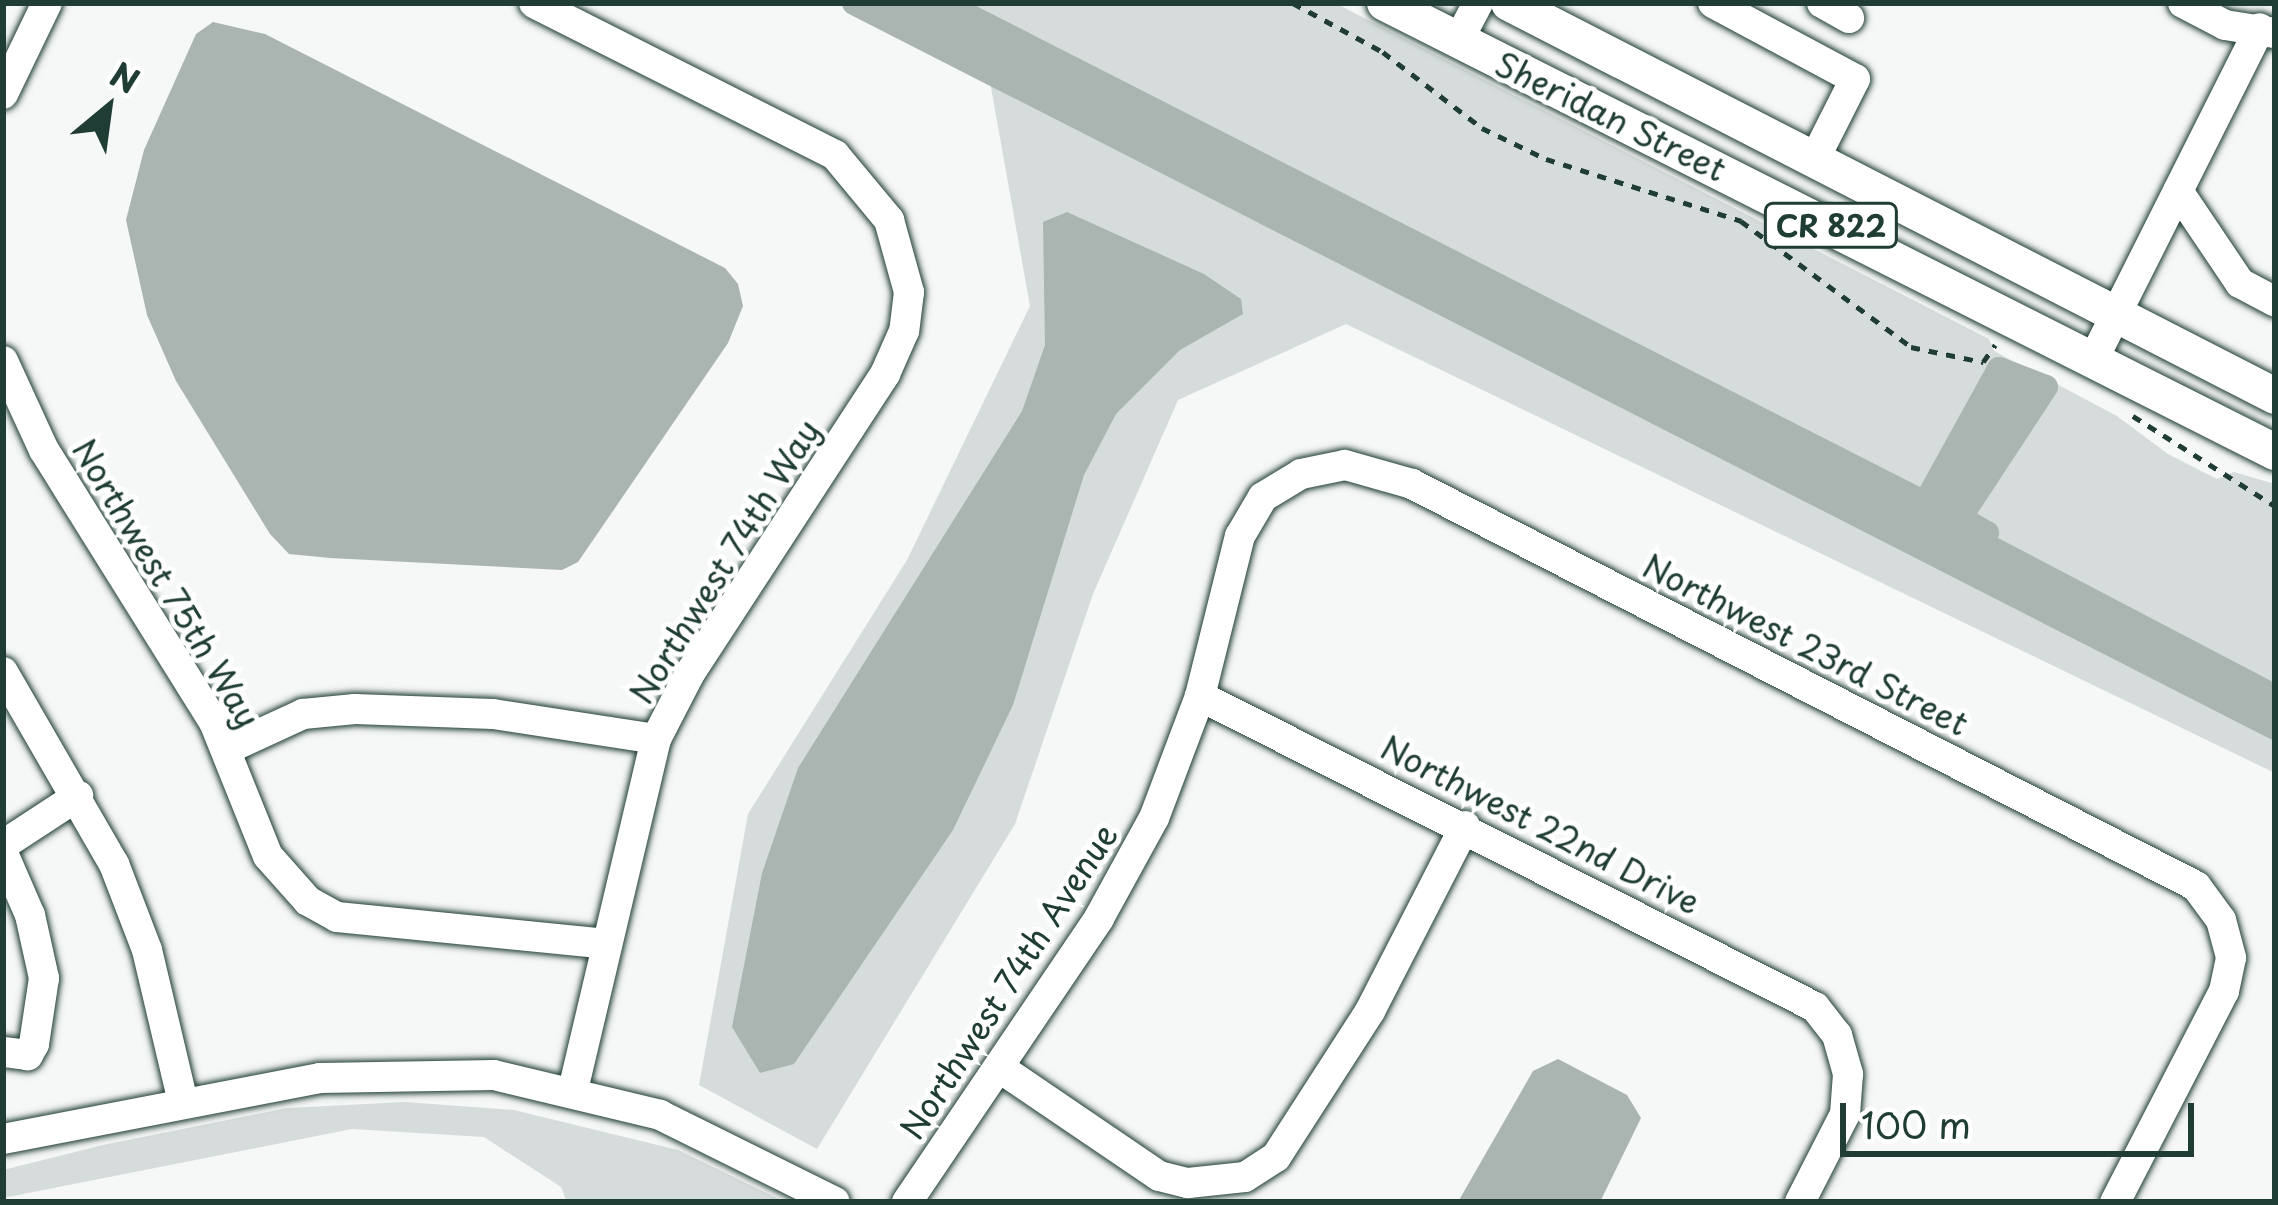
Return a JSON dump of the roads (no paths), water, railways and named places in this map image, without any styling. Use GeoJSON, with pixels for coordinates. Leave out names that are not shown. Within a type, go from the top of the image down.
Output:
{"type":"FeatureCollection","features":[{"type":"Feature","properties":{"kind":"main road","name":"Sheridan Street"},"geometry":{"type":"LineString","coordinates":[[1385,3],[2275,452]]}},
{"type":"Feature","properties":{"kind":"main road","name":"Sheridan Street"},"geometry":{"type":"LineString","coordinates":[[1509,3],[2275,396]]}},
{"type":"Feature","properties":{"kind":"street"},"geometry":{"type":"LineString","coordinates":[[3,94],[46,3]]}},
{"type":"Feature","properties":{"kind":"street","name":"Northwest 74th Way"},"geometry":{"type":"LineString","coordinates":[[534,3],[836,155],[889,220],[909,292],[904,331],[886,374],[688,675],[656,740],[573,1090]]}},
{"type":"Feature","properties":{"kind":"street"},"geometry":{"type":"LineString","coordinates":[[1458,41],[1478,3]]}},
{"type":"Feature","properties":{"kind":"street"},"geometry":{"type":"LineString","coordinates":[[1713,3],[1855,79],[1814,160]]}},
{"type":"Feature","properties":{"kind":"street"},"geometry":{"type":"LineString","coordinates":[[2094,358],[2178,191],[2268,30],[2225,25],[2183,3]]}},
{"type":"Feature","properties":{"kind":"street"},"geometry":{"type":"LineString","coordinates":[[2178,191],[2240,284],[2275,302]]}},
{"type":"Feature","properties":{"kind":"street","name":"Northwest 75th Way"},"geometry":{"type":"LineString","coordinates":[[3,361],[44,450],[226,749],[268,856],[308,902],[338,917],[607,944]]}},
{"type":"Feature","properties":{"kind":"street","name":"Northwest 23rd Street"},"geometry":{"type":"LineString","coordinates":[[1301,474],[1345,466],[1412,484],[2196,886],[2221,920],[2231,958],[2224,991],[2115,1202]]}},
{"type":"Feature","properties":{"kind":"street","name":"Northwest 74th Avenue"},"geometry":{"type":"LineString","coordinates":[[907,1202],[1000,1068],[1154,818],[1201,696],[1240,536],[1263,496],[1301,474]]}},
{"type":"Feature","properties":{"kind":"street"},"geometry":{"type":"LineString","coordinates":[[3,672],[78,796],[147,950],[183,1102]]}},
{"type":"Feature","properties":{"kind":"street","name":"Northwest 22nd Drive"},"geometry":{"type":"LineString","coordinates":[[1201,696],[1786,989],[1837,1035],[1848,1074],[1845,1114],[1800,1202]]}},
{"type":"Feature","properties":{"kind":"street"},"geometry":{"type":"LineString","coordinates":[[226,749],[303,714],[355,709],[494,714],[656,740]]}},
{"type":"Feature","properties":{"kind":"street"},"geometry":{"type":"LineString","coordinates":[[3,1052],[28,1054],[34,1044],[44,978],[30,915],[3,849],[78,796]]}},
{"type":"Feature","properties":{"kind":"street"},"geometry":{"type":"LineString","coordinates":[[1000,1068],[1160,1175],[1219,1182],[1245,1177],[1276,1156],[1370,1012],[1466,826]]}},
{"type":"Feature","properties":{"kind":"street"},"geometry":{"type":"LineString","coordinates":[[3,1139],[320,1078],[494,1075],[573,1090],[722,1140],[835,1202]]}},
{"type":"Feature","properties":{"kind":"waterway"},"geometry":{"type":"LineString","coordinates":[[854,3],[2275,728]]}},
{"type":"Feature","properties":{"kind":"waterway"},"geometry":{"type":"LineString","coordinates":[[944,3],[1925,503],[1999,369],[2046,387],[1960,518],[1987,533]]}}]}
